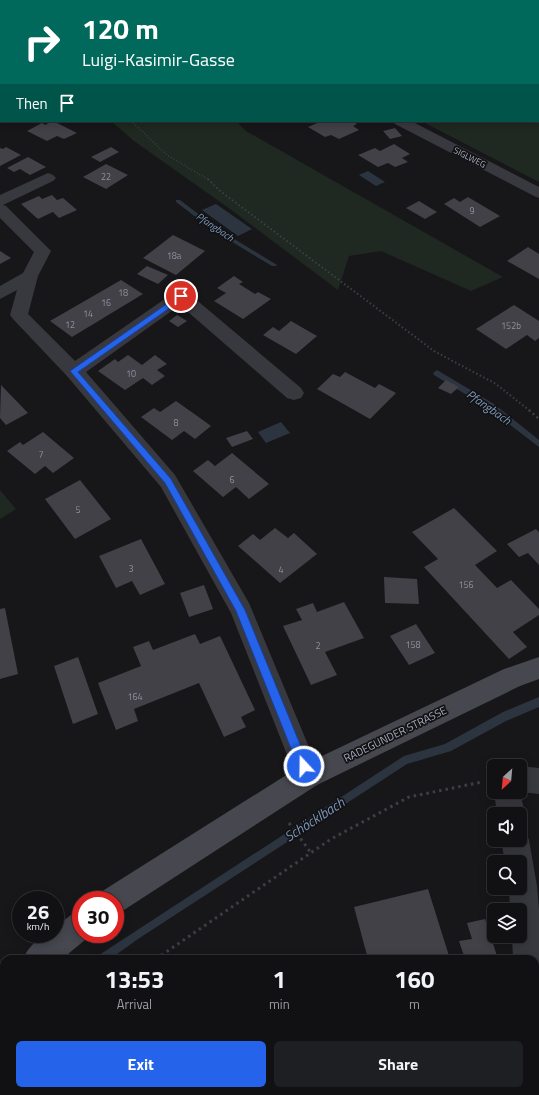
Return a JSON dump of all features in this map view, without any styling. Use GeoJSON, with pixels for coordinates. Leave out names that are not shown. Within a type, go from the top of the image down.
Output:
{"type":"FeatureCollection","features":[{"type":"Feature","properties":{"kind":"main road","name":"RADEGUNDER STRASSE"},"geometry":{"type":"LineString","coordinates":[[124,894],[308,776],[513,677],[539,668]]}},
{"type":"Feature","properties":{"kind":"main road"},"geometry":{"type":"LineString","coordinates":[[43,955],[72,931]]}},
{"type":"Feature","properties":{"kind":"street","name":"SIGLWEG"},"geometry":{"type":"LineString","coordinates":[[402,122],[539,193]]}},
{"type":"Feature","properties":{"kind":"street"},"geometry":{"type":"LineString","coordinates":[[0,202],[48,178]]}},
{"type":"Feature","properties":{"kind":"street"},"geometry":{"type":"LineString","coordinates":[[0,209],[43,250],[30,276],[19,314],[74,371],[168,481],[241,610],[308,776]]}},
{"type":"Feature","properties":{"kind":"street"},"geometry":{"type":"LineString","coordinates":[[0,293],[30,276]]}},
{"type":"Feature","properties":{"kind":"street"},"geometry":{"type":"LineString","coordinates":[[74,371],[181,296],[294,393]]}},
{"type":"Feature","properties":{"kind":"street"},"geometry":{"type":"LineString","coordinates":[[527,780],[539,781]]}},
{"type":"Feature","properties":{"kind":"street"},"geometry":{"type":"LineString","coordinates":[[524,895],[528,955]]}},
{"type":"Feature","properties":{"kind":"path"},"geometry":{"type":"LineString","coordinates":[[132,122],[167,154],[211,181],[226,196],[434,351],[496,384],[539,419]]}},
{"type":"Feature","properties":{"kind":"path"},"geometry":{"type":"LineString","coordinates":[[162,955],[331,839],[409,797],[487,787]]}},
{"type":"Feature","properties":{"kind":"path"},"geometry":{"type":"LineString","coordinates":[[288,821],[312,853]]}},
{"type":"Feature","properties":{"kind":"shaded area"},"geometry":{"type":"Polygon","coordinates":[[[112,122],[237,122],[246,131],[503,277],[471,291],[381,251],[349,256],[338,290],[230,209],[134,141],[112,122]]]}},
{"type":"Feature","properties":{"kind":"shaded area"},"geometry":{"type":"Polygon","coordinates":[[[423,122],[539,122],[539,182],[423,122]]]}},
{"type":"Feature","properties":{"kind":"shaded area"},"geometry":{"type":"Polygon","coordinates":[[[0,490],[16,509],[0,519],[0,490]]]}},
{"type":"Feature","properties":{"kind":"water"},"geometry":{"type":"Polygon","coordinates":[[[368,171],[385,182],[376,186],[359,175],[368,171]]]}},
{"type":"Feature","properties":{"kind":"water"},"geometry":{"type":"Polygon","coordinates":[[[216,204],[252,229],[238,236],[202,210],[216,204]]]}},
{"type":"Feature","properties":{"kind":"water"},"geometry":{"type":"Polygon","coordinates":[[[281,422],[290,433],[266,443],[258,432],[281,422]]]}},
{"type":"Feature","properties":{"kind":"water","name":"Schöcklbach"},"geometry":{"type":"Polygon","coordinates":[[[539,697],[539,707],[506,721],[451,751],[407,764],[116,955],[99,955],[118,943],[124,943],[124,939],[404,756],[445,744],[503,712],[539,697]]]}},
{"type":"Feature","properties":{"kind":"building"},"geometry":{"type":"Polygon","coordinates":[[[55,122],[77,133],[64,139],[57,136],[47,141],[27,131],[42,123],[45,125],[55,122]]]}},
{"type":"Feature","properties":{"kind":"building"},"geometry":{"type":"Polygon","coordinates":[[[320,122],[354,122],[357,124],[353,126],[359,130],[339,139],[331,135],[325,137],[308,127],[320,122]]]}},
{"type":"Feature","properties":{"kind":"building"},"geometry":{"type":"Polygon","coordinates":[[[395,128],[402,136],[390,139],[383,131],[395,128]]]}},
{"type":"Feature","properties":{"kind":"building"},"geometry":{"type":"Polygon","coordinates":[[[394,144],[410,154],[402,158],[408,162],[395,167],[388,163],[378,167],[358,155],[375,148],[380,151],[394,144]]]}},
{"type":"Feature","properties":{"kind":"building"},"geometry":{"type":"Polygon","coordinates":[[[6,147],[21,155],[0,166],[0,148],[3,149],[6,147]]]}},
{"type":"Feature","properties":{"kind":"building"},"geometry":{"type":"Polygon","coordinates":[[[111,147],[119,152],[100,162],[91,157],[111,147]]]}},
{"type":"Feature","properties":{"kind":"building"},"geometry":{"type":"Polygon","coordinates":[[[28,157],[46,167],[30,175],[20,169],[14,172],[7,168],[28,157]]]}},
{"type":"Feature","properties":{"kind":"building"},"geometry":{"type":"Polygon","coordinates":[[[106,164],[128,175],[106,189],[83,177],[106,164]]]}},
{"type":"Feature","properties":{"kind":"building"},"geometry":{"type":"Polygon","coordinates":[[[52,195],[57,200],[63,198],[77,210],[59,218],[53,212],[38,219],[21,204],[39,196],[42,199],[52,195]]]}},
{"type":"Feature","properties":{"kind":"building"},"geometry":{"type":"Polygon","coordinates":[[[468,197],[500,216],[480,227],[444,204],[454,198],[460,202],[468,197]]]}},
{"type":"Feature","properties":{"kind":"building"},"geometry":{"type":"Polygon","coordinates":[[[419,201],[437,212],[425,219],[406,208],[419,201]]]}},
{"type":"Feature","properties":{"kind":"building"},"geometry":{"type":"Polygon","coordinates":[[[173,235],[205,251],[176,275],[143,258],[173,235]]]}},
{"type":"Feature","properties":{"kind":"building"},"geometry":{"type":"Polygon","coordinates":[[[528,247],[539,254],[539,279],[507,261],[528,247]]]}},
{"type":"Feature","properties":{"kind":"building"},"geometry":{"type":"Polygon","coordinates":[[[0,251],[11,258],[0,264],[0,251]]]}},
{"type":"Feature","properties":{"kind":"building"},"geometry":{"type":"Polygon","coordinates":[[[147,266],[168,275],[158,284],[137,274],[147,266]]]}},
{"type":"Feature","properties":{"kind":"building"},"geometry":{"type":"Polygon","coordinates":[[[234,276],[243,282],[239,284],[255,294],[258,292],[271,299],[243,319],[214,301],[226,293],[217,288],[234,276]]]}},
{"type":"Feature","properties":{"kind":"building"},"geometry":{"type":"Polygon","coordinates":[[[121,280],[143,294],[72,337],[50,321],[121,280]]]}},
{"type":"Feature","properties":{"kind":"building"},"geometry":{"type":"Polygon","coordinates":[[[514,305],[539,321],[539,338],[535,341],[527,335],[506,349],[476,329],[514,305]]]}},
{"type":"Feature","properties":{"kind":"building"},"geometry":{"type":"Polygon","coordinates":[[[177,315],[187,321],[178,327],[169,321],[177,315]]]}},
{"type":"Feature","properties":{"kind":"building"},"geometry":{"type":"Polygon","coordinates":[[[291,321],[317,336],[296,354],[263,335],[273,327],[279,331],[291,321]]]}},
{"type":"Feature","properties":{"kind":"building"},"geometry":{"type":"Polygon","coordinates":[[[128,355],[142,365],[155,355],[167,364],[157,370],[165,376],[152,385],[143,378],[125,390],[98,371],[115,359],[118,362],[128,355]]]}},
{"type":"Feature","properties":{"kind":"building"},"geometry":{"type":"Polygon","coordinates":[[[345,372],[375,388],[379,384],[396,393],[370,419],[317,389],[333,374],[340,377],[345,372]]]}},
{"type":"Feature","properties":{"kind":"building"},"geometry":{"type":"Polygon","coordinates":[[[446,380],[459,387],[451,394],[438,388],[446,380]]]}},
{"type":"Feature","properties":{"kind":"building"},"geometry":{"type":"Polygon","coordinates":[[[1,385],[28,413],[6,425],[0,418],[1,385]]]}},
{"type":"Feature","properties":{"kind":"building"},"geometry":{"type":"Polygon","coordinates":[[[176,401],[211,426],[195,439],[184,431],[172,440],[141,417],[154,408],[160,412],[176,401]]]}},
{"type":"Feature","properties":{"kind":"building"},"geometry":{"type":"Polygon","coordinates":[[[247,431],[253,439],[232,447],[226,438],[247,431]]]}},
{"type":"Feature","properties":{"kind":"building"},"geometry":{"type":"Polygon","coordinates":[[[43,432],[74,458],[53,473],[45,466],[35,474],[7,451],[20,442],[23,445],[43,432]]]}},
{"type":"Feature","properties":{"kind":"building"},"geometry":{"type":"Polygon","coordinates":[[[232,453],[269,484],[249,499],[236,487],[223,497],[193,471],[208,460],[215,466],[232,453]]]}},
{"type":"Feature","properties":{"kind":"building"},"geometry":{"type":"Polygon","coordinates":[[[80,480],[111,519],[75,539],[45,499],[80,480]]]}},
{"type":"Feature","properties":{"kind":"building"},"geometry":{"type":"Polygon","coordinates":[[[454,508],[497,551],[475,565],[497,588],[511,580],[539,609],[539,615],[513,632],[527,647],[509,659],[424,567],[438,559],[412,532],[454,508]]]}},
{"type":"Feature","properties":{"kind":"building"},"geometry":{"type":"Polygon","coordinates":[[[275,528],[288,538],[294,533],[317,554],[280,583],[238,546],[253,534],[260,540],[275,528]]]}},
{"type":"Feature","properties":{"kind":"building"},"geometry":{"type":"Polygon","coordinates":[[[536,529],[539,532],[539,565],[528,553],[519,557],[507,544],[536,529]]]}},
{"type":"Feature","properties":{"kind":"building"},"geometry":{"type":"Polygon","coordinates":[[[141,539],[165,584],[140,595],[132,581],[116,588],[99,556],[141,539]]]}},
{"type":"Feature","properties":{"kind":"building"},"geometry":{"type":"Polygon","coordinates":[[[384,577],[417,579],[419,604],[385,603],[384,577]]]}},
{"type":"Feature","properties":{"kind":"building"},"geometry":{"type":"Polygon","coordinates":[[[204,585],[213,609],[189,617],[180,593],[204,585]]]}},
{"type":"Feature","properties":{"kind":"building"},"geometry":{"type":"Polygon","coordinates":[[[344,602],[364,638],[325,652],[337,675],[311,685],[283,626],[302,620],[296,609],[313,603],[317,612],[344,602]]]}},
{"type":"Feature","properties":{"kind":"building"},"geometry":{"type":"Polygon","coordinates":[[[5,608],[18,674],[0,679],[0,609],[5,608]]]}},
{"type":"Feature","properties":{"kind":"building"},"geometry":{"type":"Polygon","coordinates":[[[416,624],[435,653],[409,665],[390,636],[416,624]]]}},
{"type":"Feature","properties":{"kind":"building"},"geometry":{"type":"Polygon","coordinates":[[[195,634],[200,644],[220,636],[255,710],[241,717],[246,727],[224,737],[199,683],[134,709],[138,721],[116,730],[98,683],[141,666],[133,647],[149,641],[153,650],[195,634]]]}},
{"type":"Feature","properties":{"kind":"building"},"geometry":{"type":"Polygon","coordinates":[[[78,657],[98,714],[73,724],[54,666],[78,657]]]}},
{"type":"Feature","properties":{"kind":"building"},"geometry":{"type":"Polygon","coordinates":[[[428,889],[449,955],[367,955],[354,907],[428,889]]]}},
{"type":"Feature","properties":{"kind":"building"},"geometry":{"type":"Polygon","coordinates":[[[485,919],[487,925],[487,943],[493,943],[497,955],[464,955],[459,941],[472,939],[467,923],[485,919]]]}},
{"type":"Feature","properties":{"kind":"waterway","name":"Pfangbach"},"geometry":{"type":"LineString","coordinates":[[178,201],[216,230],[274,265]]}},
{"type":"Feature","properties":{"kind":"waterway","name":"Pfangbach"},"geometry":{"type":"LineString","coordinates":[[437,373],[491,406],[539,444]]}},
{"type":"Feature","properties":{"kind":"route"},"geometry":{"type":"LineString","coordinates":[[181,296],[74,371],[168,481],[241,610],[304,766]]}}]}
